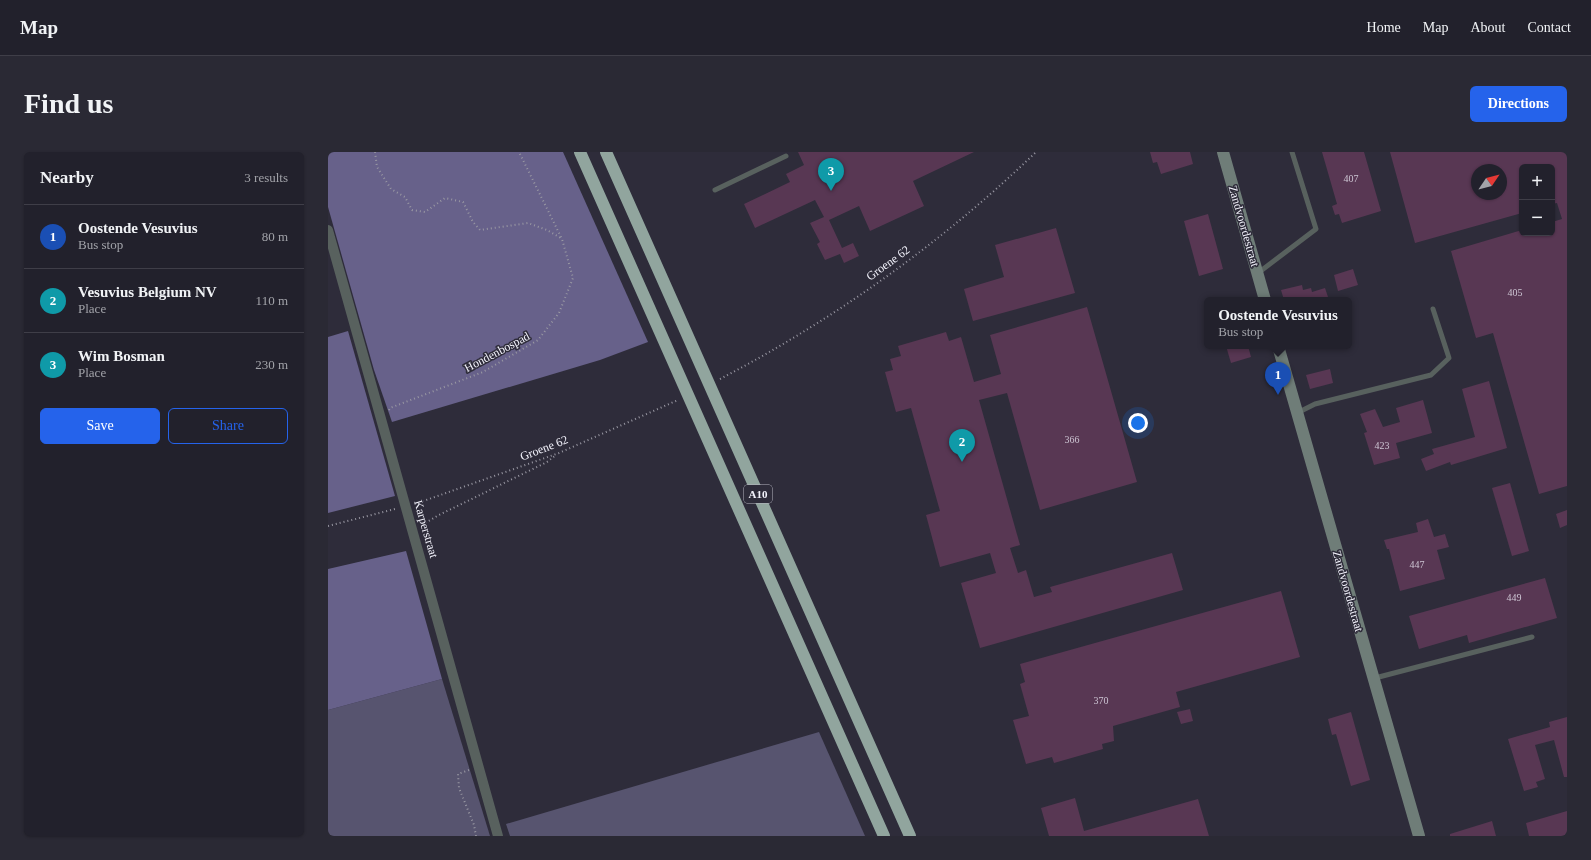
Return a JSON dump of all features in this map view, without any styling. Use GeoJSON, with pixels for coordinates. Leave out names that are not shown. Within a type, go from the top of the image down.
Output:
{"type":"FeatureCollection","features":[{"type":"Feature","properties":{"kind":"highway","name":"A10"},"geometry":{"type":"LineString","coordinates":[[580,152],[884,836]]}},
{"type":"Feature","properties":{"kind":"highway","name":"A10"},"geometry":{"type":"LineString","coordinates":[[606,152],[910,836]]}},
{"type":"Feature","properties":{"kind":"main road","name":"Zandvoordestraat"},"geometry":{"type":"LineString","coordinates":[[1223,152],[1264,297]]}},
{"type":"Feature","properties":{"kind":"main road","name":"Zandvoordestraat"},"geometry":{"type":"LineString","coordinates":[[1279,349],[1419,836]]}},
{"type":"Feature","properties":{"kind":"street","name":"Karperstraat"},"geometry":{"type":"LineString","coordinates":[[328,230],[498,836]]}},
{"type":"Feature","properties":{"kind":"lane"},"geometry":{"type":"LineString","coordinates":[[1257,273],[1316,229],[1292,152]]}},
{"type":"Feature","properties":{"kind":"lane"},"geometry":{"type":"LineString","coordinates":[[715,190],[786,156]]}},
{"type":"Feature","properties":{"kind":"lane"},"geometry":{"type":"LineString","coordinates":[[1297,413],[1316,404],[1431,375],[1448,358],[1433,309]]}},
{"type":"Feature","properties":{"kind":"lane"},"geometry":{"type":"LineString","coordinates":[[1374,679],[1532,637]]}},
{"type":"Feature","properties":{"kind":"path"},"geometry":{"type":"LineString","coordinates":[[375,152],[377,167],[391,189],[405,198],[412,210],[425,212],[445,198],[463,202],[473,222],[480,230],[528,223],[547,230],[562,239]]}},
{"type":"Feature","properties":{"kind":"path","name":"Hondenbospad"},"geometry":{"type":"LineString","coordinates":[[382,424],[390,408],[483,372],[538,340],[559,313],[573,278],[562,239],[519,152]]}},
{"type":"Feature","properties":{"kind":"path","name":"Groene 62"},"geometry":{"type":"LineString","coordinates":[[737,370],[817,324],[937,239],[1006,182],[1036,152]]}},
{"type":"Feature","properties":{"kind":"path","name":"Groene 62"},"geometry":{"type":"LineString","coordinates":[[430,500],[558,453],[662,408]]}},
{"type":"Feature","properties":{"kind":"path"},"geometry":{"type":"LineString","coordinates":[[413,531],[437,516],[547,462],[558,453]]}},
{"type":"Feature","properties":{"kind":"path"},"geometry":{"type":"LineString","coordinates":[[328,526],[383,513]]}},
{"type":"Feature","properties":{"kind":"path"},"geometry":{"type":"LineString","coordinates":[[476,836],[474,825],[459,788],[458,774],[478,766]]}},
{"type":"Feature","properties":{"kind":"shaded area"},"geometry":{"type":"Polygon","coordinates":[[[328,152],[563,152],[648,342],[600,360],[392,422],[374,370],[328,207],[328,152]]]}},
{"type":"Feature","properties":{"kind":"shaded area"},"geometry":{"type":"Polygon","coordinates":[[[348,331],[395,496],[328,513],[328,337],[348,331]]]}},
{"type":"Feature","properties":{"kind":"shaded area"},"geometry":{"type":"Polygon","coordinates":[[[406,551],[442,679],[328,710],[328,569],[406,551]]]}},
{"type":"Feature","properties":{"kind":"shaded area"},"geometry":{"type":"Polygon","coordinates":[[[442,679],[490,836],[328,836],[328,710],[442,679]]]}},
{"type":"Feature","properties":{"kind":"shaded area"},"geometry":{"type":"Polygon","coordinates":[[[819,732],[865,836],[510,836],[506,824],[819,732]]]}},
{"type":"Feature","properties":{"kind":"building"},"geometry":{"type":"Polygon","coordinates":[[[798,152],[974,152],[913,181],[924,206],[870,231],[859,206],[829,220],[842,248],[853,243],[859,256],[844,263],[840,254],[825,260],[817,244],[820,242],[810,223],[824,217],[815,200],[755,228],[744,204],[790,182],[786,174],[804,165],[798,152]]]}},
{"type":"Feature","properties":{"kind":"building"},"geometry":{"type":"Polygon","coordinates":[[[1150,152],[1190,152],[1193,164],[1161,174],[1157,162],[1153,163],[1150,152]]]}},
{"type":"Feature","properties":{"kind":"building"},"geometry":{"type":"Polygon","coordinates":[[[1322,152],[1364,152],[1381,211],[1342,223],[1339,214],[1335,215],[1332,206],[1337,204],[1322,152]]]}},
{"type":"Feature","properties":{"kind":"building"},"geometry":{"type":"Polygon","coordinates":[[[1390,152],[1567,152],[1567,486],[1539,494],[1493,333],[1476,338],[1451,251],[1519,231],[1519,236],[1555,236],[1555,221],[1562,219],[1557,203],[1555,203],[1555,164],[1519,164],[1519,214],[1415,243],[1390,152]]]}},
{"type":"Feature","properties":{"kind":"building"},"geometry":{"type":"Polygon","coordinates":[[[1208,214],[1223,269],[1199,276],[1184,221],[1208,214]]]}},
{"type":"Feature","properties":{"kind":"building"},"geometry":{"type":"Polygon","coordinates":[[[1056,228],[1075,293],[973,321],[964,289],[1004,277],[995,245],[1056,228]]]}},
{"type":"Feature","properties":{"kind":"building"},"geometry":{"type":"Polygon","coordinates":[[[1353,269],[1358,285],[1338,291],[1334,275],[1353,269]]]}},
{"type":"Feature","properties":{"kind":"building"},"geometry":{"type":"Polygon","coordinates":[[[1302,285],[1303,290],[1311,288],[1312,292],[1325,288],[1328,297],[1283,297],[1281,290],[1302,285]]]}},
{"type":"Feature","properties":{"kind":"building"},"geometry":{"type":"Polygon","coordinates":[[[1087,307],[1137,482],[1040,510],[1007,393],[979,400],[1020,545],[1010,548],[1018,573],[1026,570],[1034,597],[1052,592],[1050,587],[1172,553],[1183,590],[980,648],[961,583],[996,573],[990,553],[940,567],[926,515],[940,511],[911,408],[896,412],[885,372],[893,370],[890,359],[901,356],[898,346],[946,332],[949,341],[961,337],[974,382],[1001,374],[990,335],[1087,307]]]}},
{"type":"Feature","properties":{"kind":"building"},"geometry":{"type":"Polygon","coordinates":[[[1227,349],[1249,349],[1251,357],[1231,363],[1227,349]]]}},
{"type":"Feature","properties":{"kind":"building"},"geometry":{"type":"Polygon","coordinates":[[[1330,369],[1333,383],[1310,389],[1306,375],[1330,369]]]}},
{"type":"Feature","properties":{"kind":"building"},"geometry":{"type":"Polygon","coordinates":[[[1489,381],[1507,448],[1451,465],[1450,462],[1426,471],[1421,459],[1434,454],[1432,449],[1475,437],[1462,389],[1489,381]]]}},
{"type":"Feature","properties":{"kind":"building"},"geometry":{"type":"Polygon","coordinates":[[[1423,400],[1432,433],[1396,443],[1400,458],[1374,465],[1364,433],[1367,432],[1360,414],[1375,409],[1383,427],[1400,422],[1396,408],[1423,400]]]}},
{"type":"Feature","properties":{"kind":"building"},"geometry":{"type":"Polygon","coordinates":[[[1510,483],[1529,551],[1512,556],[1492,488],[1510,483]]]}},
{"type":"Feature","properties":{"kind":"building"},"geometry":{"type":"Polygon","coordinates":[[[1567,510],[1567,525],[1560,528],[1556,514],[1567,510]]]}},
{"type":"Feature","properties":{"kind":"building"},"geometry":{"type":"Polygon","coordinates":[[[1428,519],[1434,537],[1445,534],[1449,547],[1437,550],[1445,579],[1400,591],[1389,549],[1387,549],[1384,540],[1418,532],[1416,523],[1428,519]]]}},
{"type":"Feature","properties":{"kind":"building"},"geometry":{"type":"Polygon","coordinates":[[[1545,578],[1557,618],[1469,643],[1467,635],[1419,649],[1409,616],[1545,578]]]}},
{"type":"Feature","properties":{"kind":"building"},"geometry":{"type":"Polygon","coordinates":[[[1281,591],[1300,657],[1176,692],[1180,707],[1113,726],[1114,741],[1102,744],[1103,749],[1054,763],[1052,757],[1026,764],[1013,720],[1029,716],[1020,684],[1025,682],[1020,664],[1281,591]]]}},
{"type":"Feature","properties":{"kind":"building"},"geometry":{"type":"Polygon","coordinates":[[[1190,709],[1193,721],[1181,724],[1177,712],[1190,709]]]}},
{"type":"Feature","properties":{"kind":"building"},"geometry":{"type":"Polygon","coordinates":[[[1351,712],[1370,780],[1351,786],[1336,734],[1332,735],[1328,719],[1351,712]]]}},
{"type":"Feature","properties":{"kind":"building"},"geometry":{"type":"Polygon","coordinates":[[[1567,717],[1567,777],[1564,777],[1554,740],[1535,745],[1545,779],[1536,782],[1538,787],[1524,791],[1508,739],[1550,727],[1549,722],[1567,717]]]}},
{"type":"Feature","properties":{"kind":"building"},"geometry":{"type":"Polygon","coordinates":[[[1075,798],[1084,831],[1198,799],[1209,836],[1049,836],[1041,808],[1075,798]]]}},
{"type":"Feature","properties":{"kind":"building"},"geometry":{"type":"Polygon","coordinates":[[[1567,811],[1567,836],[1529,836],[1526,823],[1567,811]]]}},
{"type":"Feature","properties":{"kind":"building"},"geometry":{"type":"Polygon","coordinates":[[[1492,821],[1496,836],[1450,836],[1450,834],[1492,821]]]}},
{"type":"Feature","properties":{"kind":"place","name":"Wim Bosman"},"geometry":{"type":"Point","coordinates":[831,191]}},
{"type":"Feature","properties":{"kind":"place","name":"Oostende Vesuvius"},"geometry":{"type":"Point","coordinates":[1278,395]}},
{"type":"Feature","properties":{"kind":"place","name":"Vesuvius Belgium NV"},"geometry":{"type":"Point","coordinates":[962,462]}}]}
